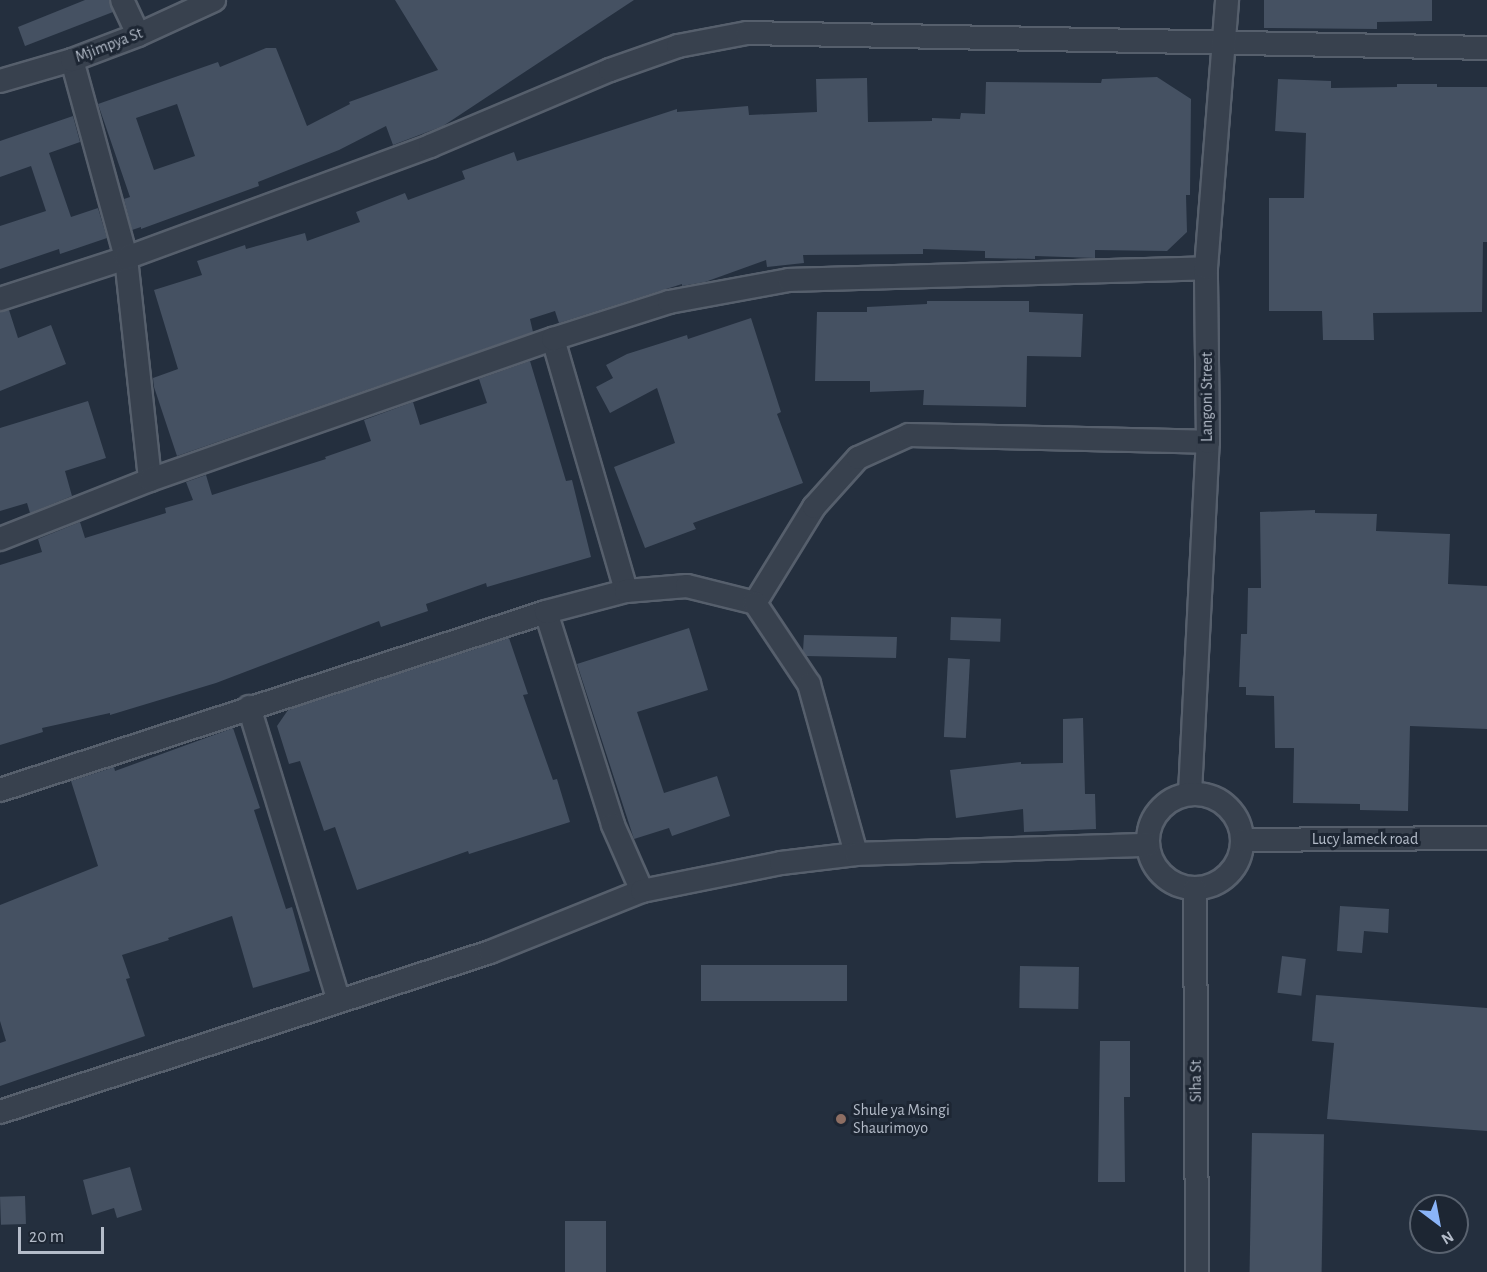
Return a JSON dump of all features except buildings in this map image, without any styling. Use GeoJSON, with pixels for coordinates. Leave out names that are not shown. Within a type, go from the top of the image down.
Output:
{"type":"FeatureCollection","features":[{"type":"Feature","properties":{"kind":"street"},"geometry":{"type":"LineString","coordinates":[[122,0],[138,35]]}},
{"type":"Feature","properties":{"kind":"street","name":"Mjimpya St"},"geometry":{"type":"LineString","coordinates":[[0,81],[72,60],[138,35],[214,0]]}},
{"type":"Feature","properties":{"kind":"street","name":"Langoni Street"},"geometry":{"type":"LineString","coordinates":[[1190,793],[1208,442],[1206,268],[1227,0]]}},
{"type":"Feature","properties":{"kind":"street"},"geometry":{"type":"LineString","coordinates":[[0,299],[126,258],[430,146],[610,70],[678,46],[747,33],[1487,48]]}},
{"type":"Feature","properties":{"kind":"street"},"geometry":{"type":"LineString","coordinates":[[72,60],[126,258],[150,480]]}},
{"type":"Feature","properties":{"kind":"street"},"geometry":{"type":"LineString","coordinates":[[0,539],[150,480],[553,339],[669,302],[789,280],[1206,268]]}},
{"type":"Feature","properties":{"kind":"street"},"geometry":{"type":"LineString","coordinates":[[553,339],[626,591]]}},
{"type":"Feature","properties":{"kind":"street"},"geometry":{"type":"LineString","coordinates":[[755,603],[814,507],[858,458],[909,435],[1208,442]]}},
{"type":"Feature","properties":{"kind":"street"},"geometry":{"type":"LineString","coordinates":[[0,790],[546,612],[626,591],[687,586],[755,603],[809,684],[856,854]]}},
{"type":"Feature","properties":{"kind":"street"},"geometry":{"type":"LineString","coordinates":[[546,612],[613,825],[642,891]]}},
{"type":"Feature","properties":{"kind":"street"},"geometry":{"type":"LineString","coordinates":[[249,707],[339,1001]]}},
{"type":"Feature","properties":{"kind":"street"},"geometry":{"type":"LineString","coordinates":[[1190,793],[1220,800],[1237,817],[1244,840],[1238,864],[1220,883],[1195,889],[1171,883],[1155,867],[1147,845],[1153,819],[1171,799],[1190,793]]}},
{"type":"Feature","properties":{"kind":"street","name":"Lucy lameck road"},"geometry":{"type":"LineString","coordinates":[[1244,840],[1487,838]]}},
{"type":"Feature","properties":{"kind":"street"},"geometry":{"type":"LineString","coordinates":[[0,1112],[490,952],[642,891],[781,863],[856,854],[1147,845]]}},
{"type":"Feature","properties":{"kind":"street","name":"Siha St"},"geometry":{"type":"LineString","coordinates":[[1195,889],[1197,1272]]}},
{"type":"Feature","properties":{"kind":"place","name":"Shule ya Msingi Shaurimoyo"},"geometry":{"type":"Point","coordinates":[841,1119]}}]}
